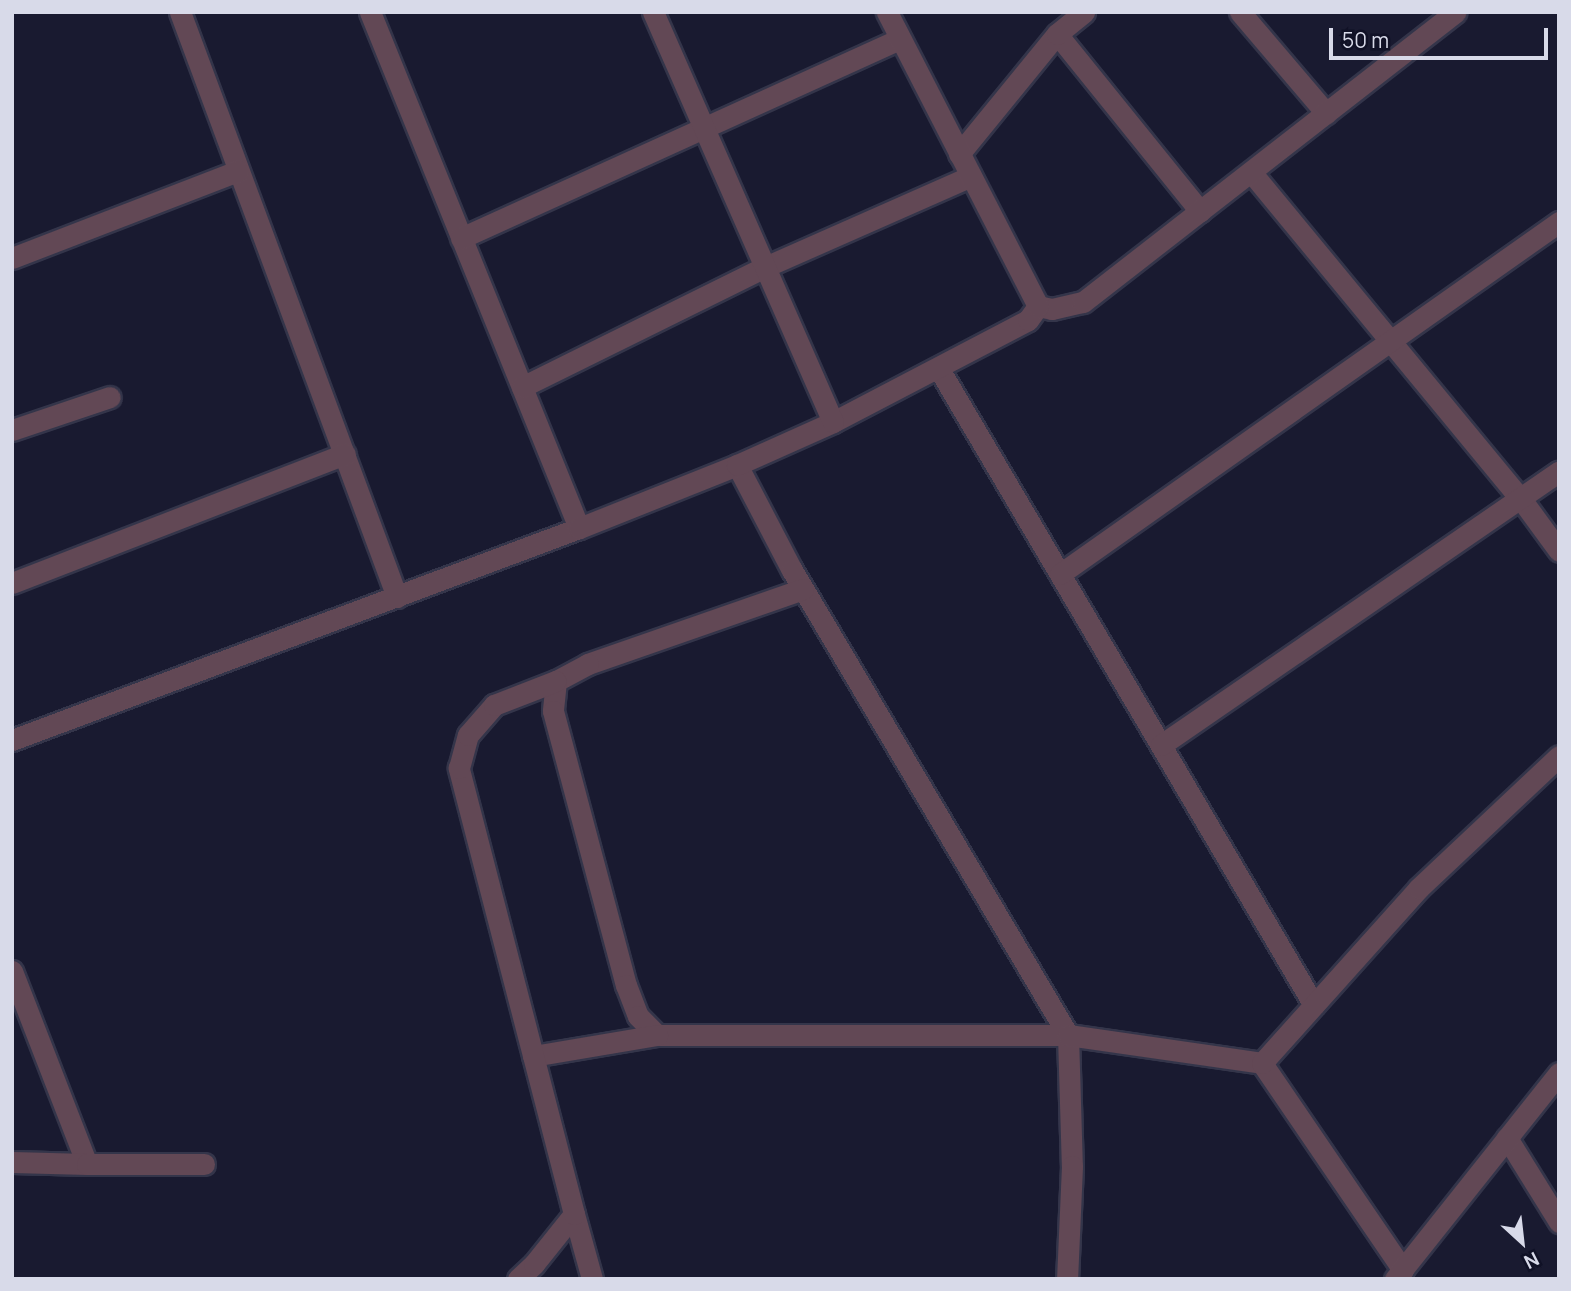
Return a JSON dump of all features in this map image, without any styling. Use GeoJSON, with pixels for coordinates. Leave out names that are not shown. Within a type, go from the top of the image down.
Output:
{"type":"FeatureCollection","features":[{"type":"Feature","properties":{"kind":"street"},"geometry":{"type":"LineString","coordinates":[[180,12],[397,597]]}},
{"type":"Feature","properties":{"kind":"street"},"geometry":{"type":"LineString","coordinates":[[370,12],[579,528]]}},
{"type":"Feature","properties":{"kind":"street"},"geometry":{"type":"LineString","coordinates":[[653,12],[833,422]]}},
{"type":"Feature","properties":{"kind":"street"},"geometry":{"type":"LineString","coordinates":[[887,12],[1038,306]]}},
{"type":"Feature","properties":{"kind":"street"},"geometry":{"type":"LineString","coordinates":[[959,154],[1057,34],[1084,12]]}},
{"type":"Feature","properties":{"kind":"street"},"geometry":{"type":"LineString","coordinates":[[1240,12],[1326,113]]}},
{"type":"Feature","properties":{"kind":"street"},"geometry":{"type":"LineString","coordinates":[[1038,306],[1052,309],[1083,302],[1455,12]]}},
{"type":"Feature","properties":{"kind":"street"},"geometry":{"type":"LineString","coordinates":[[1057,34],[1200,211]]}},
{"type":"Feature","properties":{"kind":"street"},"geometry":{"type":"LineString","coordinates":[[461,238],[900,39]]}},
{"type":"Feature","properties":{"kind":"street"},"geometry":{"type":"LineString","coordinates":[[12,258],[239,171]]}},
{"type":"Feature","properties":{"kind":"street"},"geometry":{"type":"LineString","coordinates":[[1251,172],[1521,499],[1559,551]]}},
{"type":"Feature","properties":{"kind":"street"},"geometry":{"type":"LineString","coordinates":[[522,387],[765,267],[971,176]]}},
{"type":"Feature","properties":{"kind":"street"},"geometry":{"type":"LineString","coordinates":[[1060,574],[1559,222]]}},
{"type":"Feature","properties":{"kind":"street"},"geometry":{"type":"LineString","coordinates":[[12,740],[579,528],[737,465],[833,422],[939,369],[1028,320],[1038,306]]}},
{"type":"Feature","properties":{"kind":"street"},"geometry":{"type":"LineString","coordinates":[[939,369],[1314,1005]]}},
{"type":"Feature","properties":{"kind":"street"},"geometry":{"type":"LineString","coordinates":[[12,430],[110,397]]}},
{"type":"Feature","properties":{"kind":"street"},"geometry":{"type":"LineString","coordinates":[[12,583],[345,454]]}},
{"type":"Feature","properties":{"kind":"street"},"geometry":{"type":"LineString","coordinates":[[737,465],[803,589],[1068,1035],[1072,1166],[1067,1279]]}},
{"type":"Feature","properties":{"kind":"street"},"geometry":{"type":"LineString","coordinates":[[1161,745],[1559,471]]}},
{"type":"Feature","properties":{"kind":"street"},"geometry":{"type":"LineString","coordinates":[[592,1279],[459,768],[468,735],[494,705],[556,681],[588,664],[803,589]]}},
{"type":"Feature","properties":{"kind":"street"},"geometry":{"type":"LineString","coordinates":[[556,681],[553,711],[626,985],[638,1016],[657,1035]]}},
{"type":"Feature","properties":{"kind":"street"},"geometry":{"type":"LineString","coordinates":[[1262,1063],[1419,888],[1559,756]]}},
{"type":"Feature","properties":{"kind":"street"},"geometry":{"type":"LineString","coordinates":[[12,971],[87,1164]]}},
{"type":"Feature","properties":{"kind":"street"},"geometry":{"type":"LineString","coordinates":[[533,1056],[657,1035],[1068,1035],[1262,1063],[1399,1274],[1559,1073]]}},
{"type":"Feature","properties":{"kind":"street"},"geometry":{"type":"LineString","coordinates":[[1507,1138],[1559,1222]]}},
{"type":"Feature","properties":{"kind":"street"},"geometry":{"type":"LineString","coordinates":[[12,1162],[204,1164]]}},
{"type":"Feature","properties":{"kind":"street"},"geometry":{"type":"LineString","coordinates":[[518,1279],[534,1264],[574,1214]]}}]}
